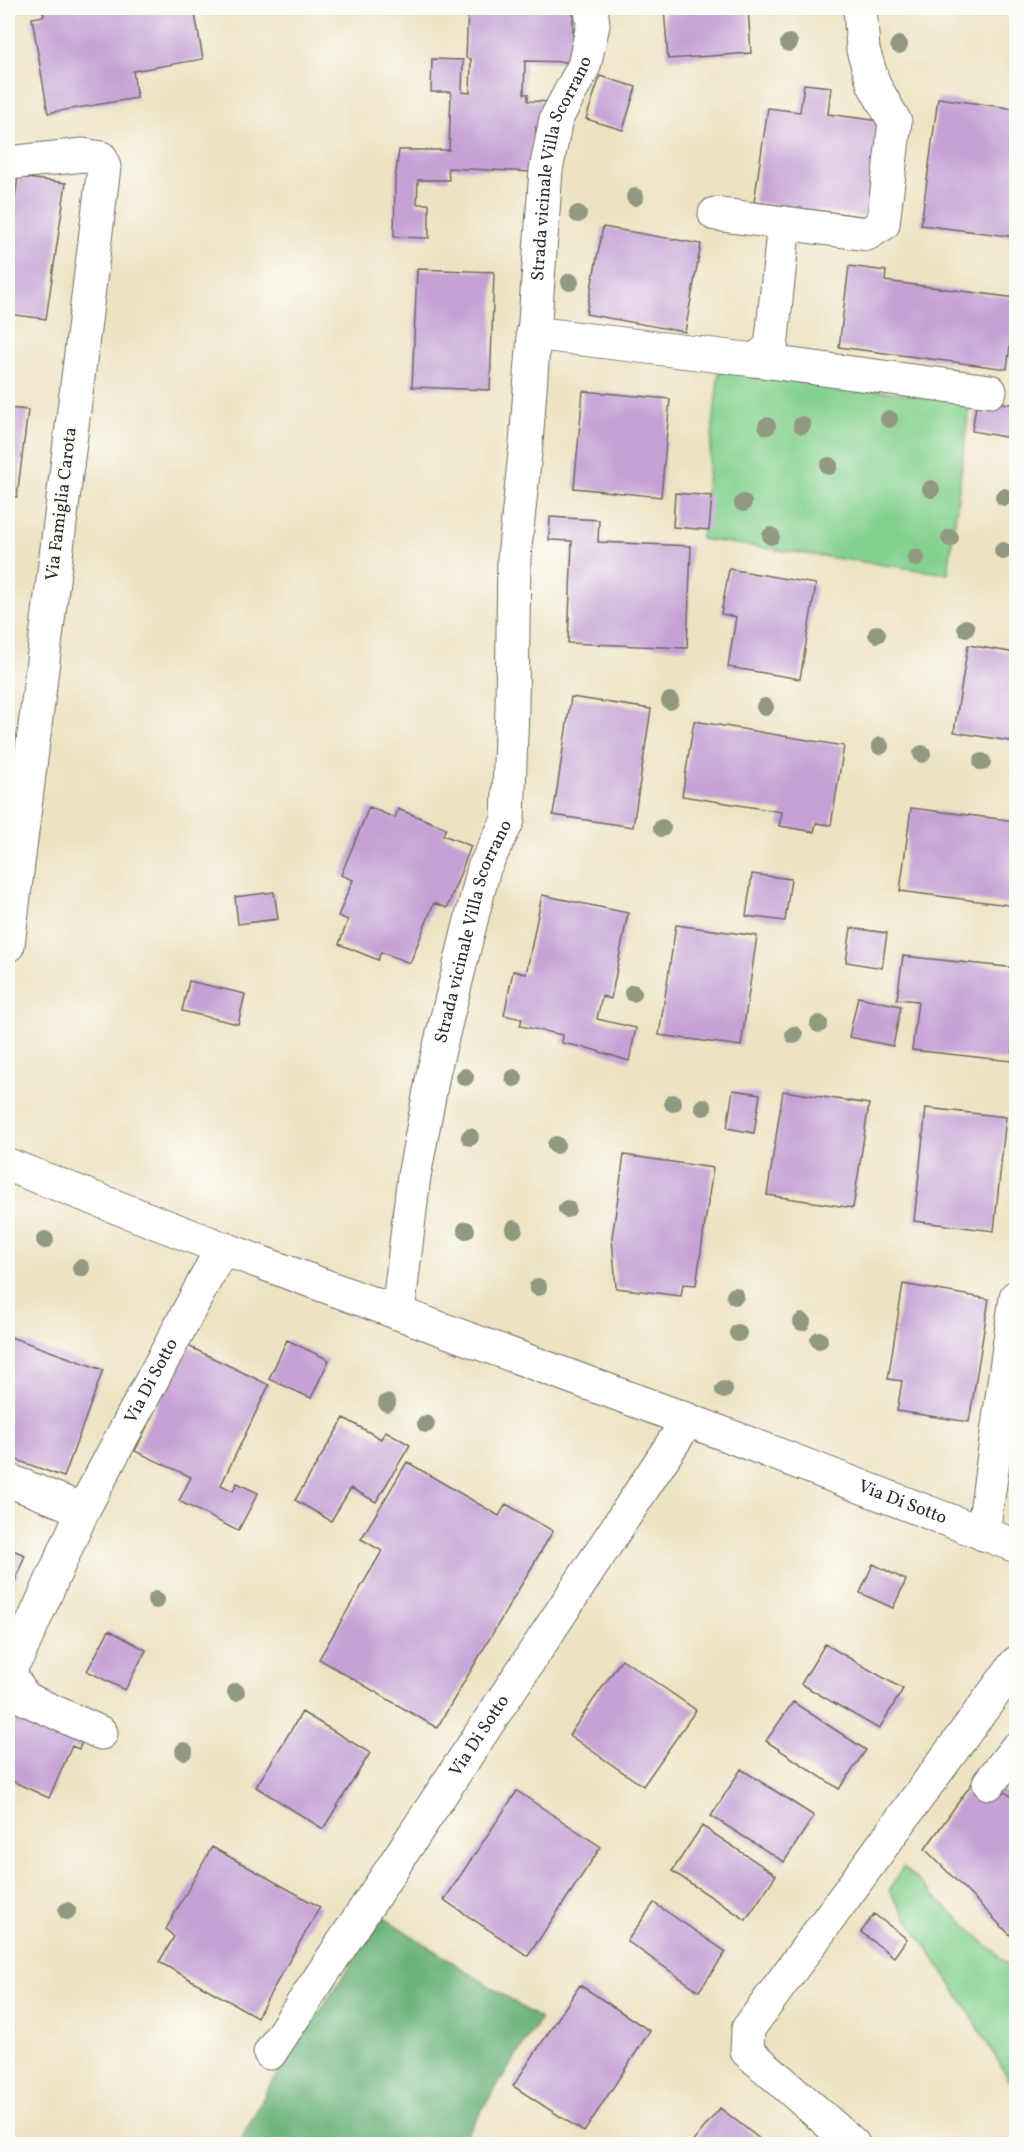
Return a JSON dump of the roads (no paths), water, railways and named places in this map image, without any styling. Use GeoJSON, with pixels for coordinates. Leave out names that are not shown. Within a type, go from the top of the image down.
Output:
{"type":"FeatureCollection","features":[{"type":"Feature","properties":{"kind":"street","name":"Strada vicinale Villa Scorrano"},"geometry":{"type":"LineString","coordinates":[[398,1313],[414,1176],[434,1070],[483,868],[508,820],[514,556],[526,444],[546,170],[556,119],[584,66],[593,25],[591,8]]}},
{"type":"Feature","properties":{"kind":"street"},"geometry":{"type":"LineString","coordinates":[[715,214],[867,234],[883,224],[895,122],[874,85],[863,50],[860,8]]}},
{"type":"Feature","properties":{"kind":"street","name":"Via Famiglia Carota"},"geometry":{"type":"LineString","coordinates":[[8,163],[83,155],[101,158],[104,167],[8,945]]}},
{"type":"Feature","properties":{"kind":"street"},"geometry":{"type":"LineString","coordinates":[[754,360],[771,348],[784,224]]}},
{"type":"Feature","properties":{"kind":"street"},"geometry":{"type":"LineString","coordinates":[[533,333],[990,392]]}},
{"type":"Feature","properties":{"kind":"street","name":"Via Di Sotto"},"geometry":{"type":"LineString","coordinates":[[8,1165],[222,1248],[688,1420],[1017,1546]]}},
{"type":"Feature","properties":{"kind":"street","name":"Via Di Sotto"},"geometry":{"type":"LineString","coordinates":[[101,1733],[24,1698],[11,1676],[12,1664],[83,1510],[222,1248]]}},
{"type":"Feature","properties":{"kind":"street"},"geometry":{"type":"LineString","coordinates":[[983,1533],[1017,1296]]}},
{"type":"Feature","properties":{"kind":"street","name":"Via Di Sotto"},"geometry":{"type":"LineString","coordinates":[[270,2053],[688,1420]]}},
{"type":"Feature","properties":{"kind":"street"},"geometry":{"type":"LineString","coordinates":[[8,1480],[83,1510]]}},
{"type":"Feature","properties":{"kind":"street"},"geometry":{"type":"LineString","coordinates":[[853,2145],[747,2051],[748,2029],[1017,1663]]}},
{"type":"Feature","properties":{"kind":"street"},"geometry":{"type":"LineString","coordinates":[[989,1783],[1017,1749]]}}]}
